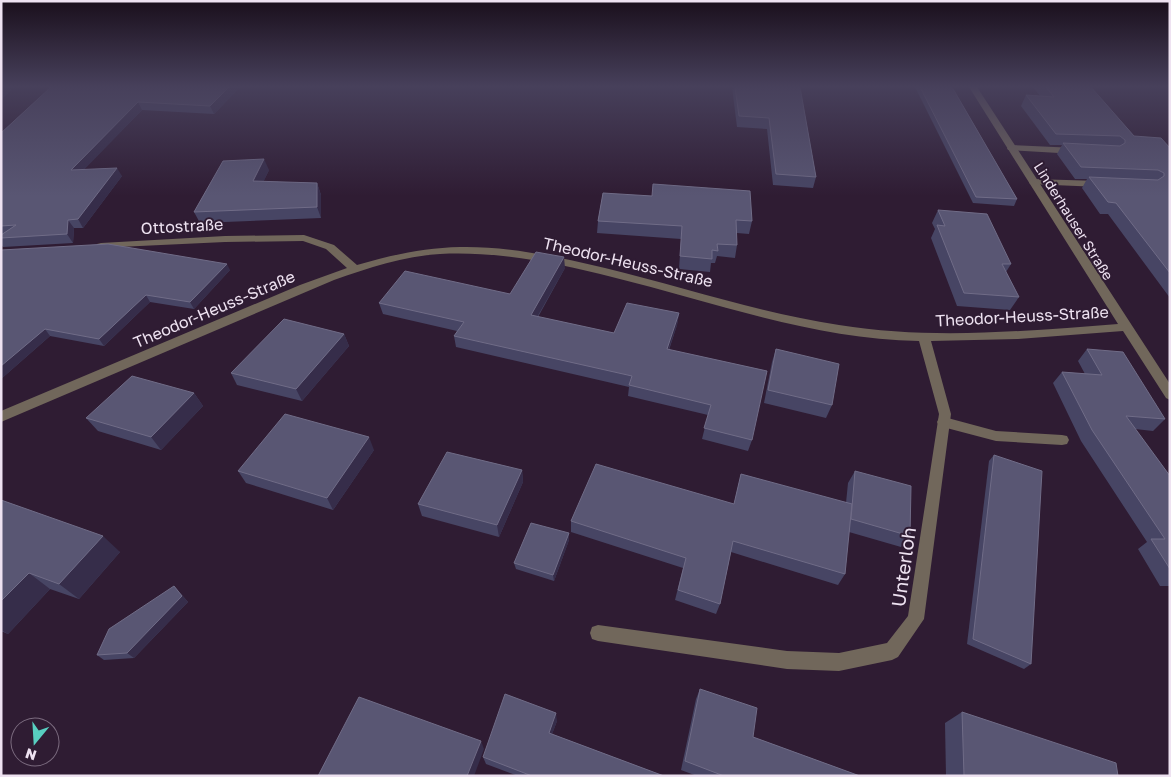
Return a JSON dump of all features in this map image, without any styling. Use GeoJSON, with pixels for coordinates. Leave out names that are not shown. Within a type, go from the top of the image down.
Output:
{"type":"FeatureCollection","features":[{"type":"Feature","properties":{"kind":"street","name":"Linderhauser Straße"},"geometry":{"type":"LineString","coordinates":[[996,123],[1170,395]]}},
{"type":"Feature","properties":{"kind":"street"},"geometry":{"type":"LineString","coordinates":[[1011,148],[1086,151]]}},
{"type":"Feature","properties":{"kind":"street"},"geometry":{"type":"LineString","coordinates":[[1033,182],[1111,185]]}},
{"type":"Feature","properties":{"kind":"street","name":"Ottostraße"},"geometry":{"type":"LineString","coordinates":[[89,247],[225,239],[304,238],[330,247],[355,269]]}},
{"type":"Feature","properties":{"kind":"street","name":"Theodor-Heuss-Straße"},"geometry":{"type":"LineString","coordinates":[[1,417],[355,269],[396,258],[436,251],[474,250],[519,254],[572,263],[841,330],[924,338],[1014,335],[1125,327]]}},
{"type":"Feature","properties":{"kind":"street","name":"Unterloh"},"geometry":{"type":"LineString","coordinates":[[598,633],[787,660],[839,662],[892,651],[916,619],[945,414],[924,338]]}},
{"type":"Feature","properties":{"kind":"street"},"geometry":{"type":"LineString","coordinates":[[944,422],[996,436],[1062,440]]}},
{"type":"Feature","properties":{"kind":"building"},"geometry":{"type":"Polygon","coordinates":[[[12,123],[117,123],[71,170],[117,168],[78,219],[68,220],[67,234],[1,238],[1,235],[16,225],[1,226],[1,133],[12,123]]]}},
{"type":"Feature","properties":{"kind":"building"},"geometry":{"type":"Polygon","coordinates":[[[770,123],[806,123],[816,177],[776,174],[770,123]]]}},
{"type":"Feature","properties":{"kind":"building"},"geometry":{"type":"Polygon","coordinates":[[[938,123],[973,123],[1017,199],[976,197],[938,123]]]}},
{"type":"Feature","properties":{"kind":"building"},"geometry":{"type":"Polygon","coordinates":[[[1048,123],[1123,123],[1134,136],[1161,138],[1170,148],[1170,273],[1116,203],[1108,202],[1089,177],[1158,180],[1164,176],[1164,173],[1158,170],[1081,167],[1063,143],[1120,146],[1125,143],[1125,140],[1120,136],[1056,134],[1048,123]]]}},
{"type":"Feature","properties":{"kind":"building"},"geometry":{"type":"Polygon","coordinates":[[[264,159],[253,181],[317,183],[317,207],[194,212],[223,161],[264,159]]]}},
{"type":"Feature","properties":{"kind":"building"},"geometry":{"type":"Polygon","coordinates":[[[653,184],[750,191],[752,221],[736,220],[737,245],[717,244],[718,251],[712,250],[712,259],[680,256],[682,226],[598,221],[603,193],[652,196],[653,184]]]}},
{"type":"Feature","properties":{"kind":"building"},"geometry":{"type":"Polygon","coordinates":[[[938,210],[987,214],[1011,264],[1002,264],[1019,297],[964,293],[937,225],[945,226],[938,210]]]}},
{"type":"Feature","properties":{"kind":"building"},"geometry":{"type":"Polygon","coordinates":[[[108,244],[227,264],[190,302],[146,295],[99,339],[45,329],[1,366],[1,250],[108,244]]]}},
{"type":"Feature","properties":{"kind":"building"},"geometry":{"type":"Polygon","coordinates":[[[536,252],[564,257],[531,315],[614,333],[627,303],[679,313],[667,349],[767,371],[752,440],[704,428],[711,405],[629,385],[632,376],[454,336],[464,322],[379,303],[405,271],[510,294],[536,252]]]}},
{"type":"Feature","properties":{"kind":"building"},"geometry":{"type":"Polygon","coordinates":[[[284,319],[344,334],[296,389],[231,373],[284,319]]]}},
{"type":"Feature","properties":{"kind":"building"},"geometry":{"type":"Polygon","coordinates":[[[776,349],[839,364],[832,405],[768,390],[776,349]]]}},
{"type":"Feature","properties":{"kind":"building"},"geometry":{"type":"Polygon","coordinates":[[[1087,349],[1123,352],[1165,419],[1126,416],[1170,476],[1170,569],[1151,539],[1165,539],[1092,430],[1062,372],[1102,375],[1087,349]]]}},
{"type":"Feature","properties":{"kind":"building"},"geometry":{"type":"Polygon","coordinates":[[[132,376],[194,393],[151,437],[86,418],[132,376]]]}},
{"type":"Feature","properties":{"kind":"building"},"geometry":{"type":"Polygon","coordinates":[[[285,414],[369,437],[327,498],[238,471],[285,414]]]}},
{"type":"Feature","properties":{"kind":"building"},"geometry":{"type":"Polygon","coordinates":[[[447,452],[522,470],[497,525],[418,504],[447,452]]]}},
{"type":"Feature","properties":{"kind":"building"},"geometry":{"type":"Polygon","coordinates":[[[994,455],[1042,471],[1031,664],[973,639],[994,455]]]}},
{"type":"Feature","properties":{"kind":"building"},"geometry":{"type":"Polygon","coordinates":[[[596,464],[734,504],[741,474],[852,504],[845,574],[733,541],[720,604],[678,590],[686,558],[571,521],[596,464]]]}},
{"type":"Feature","properties":{"kind":"building"},"geometry":{"type":"Polygon","coordinates":[[[855,471],[911,486],[910,536],[851,519],[855,471]]]}},
{"type":"Feature","properties":{"kind":"building"},"geometry":{"type":"Polygon","coordinates":[[[1,500],[103,536],[59,584],[29,573],[1,601],[1,500]]]}},
{"type":"Feature","properties":{"kind":"building"},"geometry":{"type":"Polygon","coordinates":[[[531,523],[569,533],[553,575],[514,563],[531,523]]]}},
{"type":"Feature","properties":{"kind":"building"},"geometry":{"type":"Polygon","coordinates":[[[174,586],[182,596],[127,653],[97,655],[109,629],[174,586]]]}},
{"type":"Feature","properties":{"kind":"building"},"geometry":{"type":"Polygon","coordinates":[[[700,689],[757,708],[753,737],[860,776],[724,776],[685,761],[700,689]]]}},
{"type":"Feature","properties":{"kind":"building"},"geometry":{"type":"Polygon","coordinates":[[[505,694],[556,713],[549,733],[664,776],[532,776],[483,757],[505,694]]]}},
{"type":"Feature","properties":{"kind":"building"},"geometry":{"type":"Polygon","coordinates":[[[359,697],[481,741],[467,776],[318,776],[359,697]]]}},
{"type":"Feature","properties":{"kind":"building"},"geometry":{"type":"Polygon","coordinates":[[[962,712],[1116,763],[1118,776],[964,776],[962,712]]]}}]}
